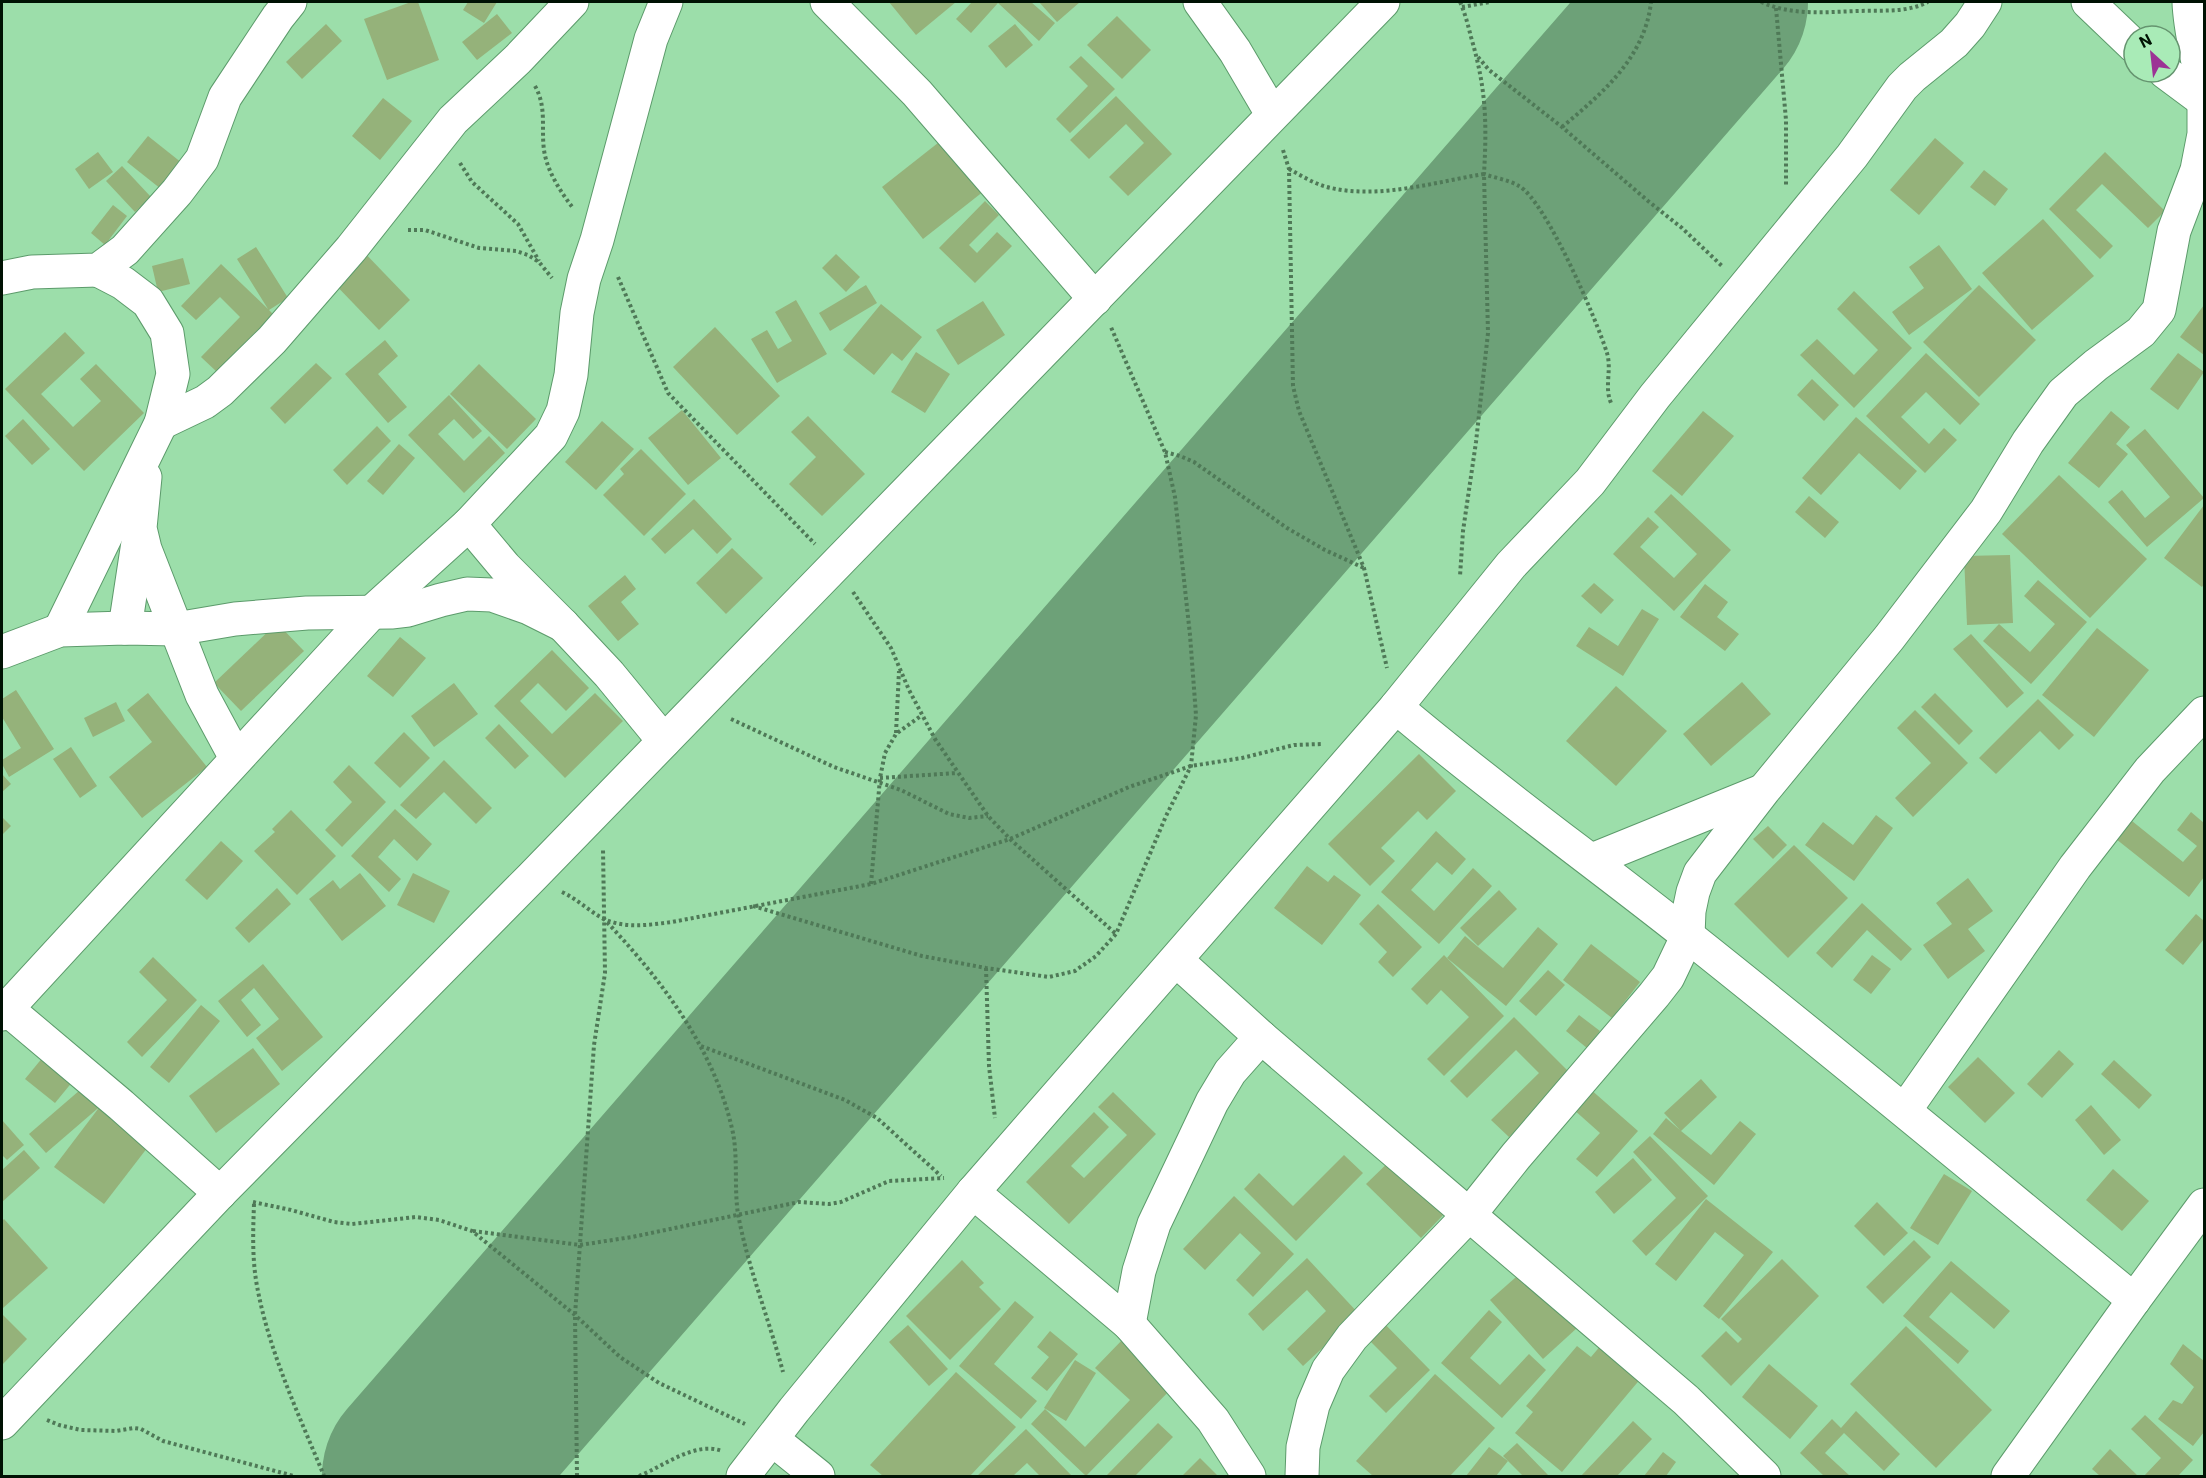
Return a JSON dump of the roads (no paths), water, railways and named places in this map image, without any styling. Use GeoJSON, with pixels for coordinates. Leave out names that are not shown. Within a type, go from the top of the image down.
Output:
{"type":"FeatureCollection","features":[{"type":"Feature","properties":{"kind":"street"},"geometry":{"type":"LineString","coordinates":[[98,270],[125,250],[149,225],[202,159],[225,97],[290,2]]}},
{"type":"Feature","properties":{"kind":"street"},"geometry":{"type":"LineString","coordinates":[[60,630],[155,435],[220,391],[272,340],[322,283],[453,120],[518,59],[572,2]]}},
{"type":"Feature","properties":{"kind":"street"},"geometry":{"type":"LineString","coordinates":[[220,1193],[121,1105],[4,1012],[372,611],[469,524],[551,435],[563,411],[571,375],[577,314],[585,279],[651,39],[666,2]]}},
{"type":"Feature","properties":{"kind":"street"},"geometry":{"type":"LineString","coordinates":[[828,2],[917,93],[1095,298]]}},
{"type":"Feature","properties":{"kind":"street"},"geometry":{"type":"LineString","coordinates":[[1200,2],[1235,51],[1272,114]]}},
{"type":"Feature","properties":{"kind":"street"},"geometry":{"type":"LineString","coordinates":[[9,1414],[220,1193],[532,877],[1383,2]]}},
{"type":"Feature","properties":{"kind":"street"},"geometry":{"type":"LineString","coordinates":[[818,1476],[757,1459],[794,1410],[973,1192],[1396,707],[1511,564],[1576,498],[1655,396],[1794,230],[1902,87],[1954,43],[1970,25],[1985,2]]}},
{"type":"Feature","properties":{"kind":"street"},"geometry":{"type":"LineString","coordinates":[[2088,2],[2122,35]]}},
{"type":"Feature","properties":{"kind":"street"},"geometry":{"type":"LineString","coordinates":[[1302,1476],[1303,1447],[1312,1405],[1328,1370],[1352,1337],[1469,1215],[1516,1155],[1654,995],[1673,968],[1688,935],[1689,911],[1700,873],[1764,790],[1882,647],[1986,511],[2028,442],[2063,393],[2096,364],[2141,332],[2159,310],[2174,231],[2197,170],[2204,134],[2205,101],[2190,26],[2189,2]]}},
{"type":"Feature","properties":{"kind":"street"},"geometry":{"type":"LineString","coordinates":[[2182,84],[2205,101]]}},
{"type":"Feature","properties":{"kind":"street"},"geometry":{"type":"LineString","coordinates":[[2,278],[33,272],[98,270],[123,283],[148,302],[167,333],[173,374],[155,435],[141,504],[140,528],[125,628]]}},
{"type":"Feature","properties":{"kind":"street"},"geometry":{"type":"LineString","coordinates":[[469,524],[531,594],[609,674],[664,741]]}},
{"type":"Feature","properties":{"kind":"street"},"geometry":{"type":"LineString","coordinates":[[140,528],[145,549],[202,695],[236,758]]}},
{"type":"Feature","properties":{"kind":"street"},"geometry":{"type":"LineString","coordinates":[[2,652],[60,630],[176,629],[307,613],[408,610],[466,594],[492,595],[529,608],[563,625]]}},
{"type":"Feature","properties":{"kind":"street"},"geometry":{"type":"LineString","coordinates":[[1396,707],[1456,758],[1688,935],[1905,1110],[2134,1300]]}},
{"type":"Feature","properties":{"kind":"street"},"geometry":{"type":"LineString","coordinates":[[1905,1110],[2075,867],[2150,770],[2205,713]]}},
{"type":"Feature","properties":{"kind":"street"},"geometry":{"type":"LineString","coordinates":[[1592,860],[1764,790]]}},
{"type":"Feature","properties":{"kind":"street"},"geometry":{"type":"LineString","coordinates":[[1176,960],[1260,1037],[1686,1400],[1764,1476]]}},
{"type":"Feature","properties":{"kind":"street"},"geometry":{"type":"LineString","coordinates":[[1129,1324],[1139,1271],[1154,1224],[1212,1102],[1230,1072],[1260,1037]]}},
{"type":"Feature","properties":{"kind":"street"},"geometry":{"type":"LineString","coordinates":[[973,1192],[1129,1324],[1213,1420],[1242,1473]]}},
{"type":"Feature","properties":{"kind":"street"},"geometry":{"type":"LineString","coordinates":[[2008,1476],[2205,1205]]}}]}
